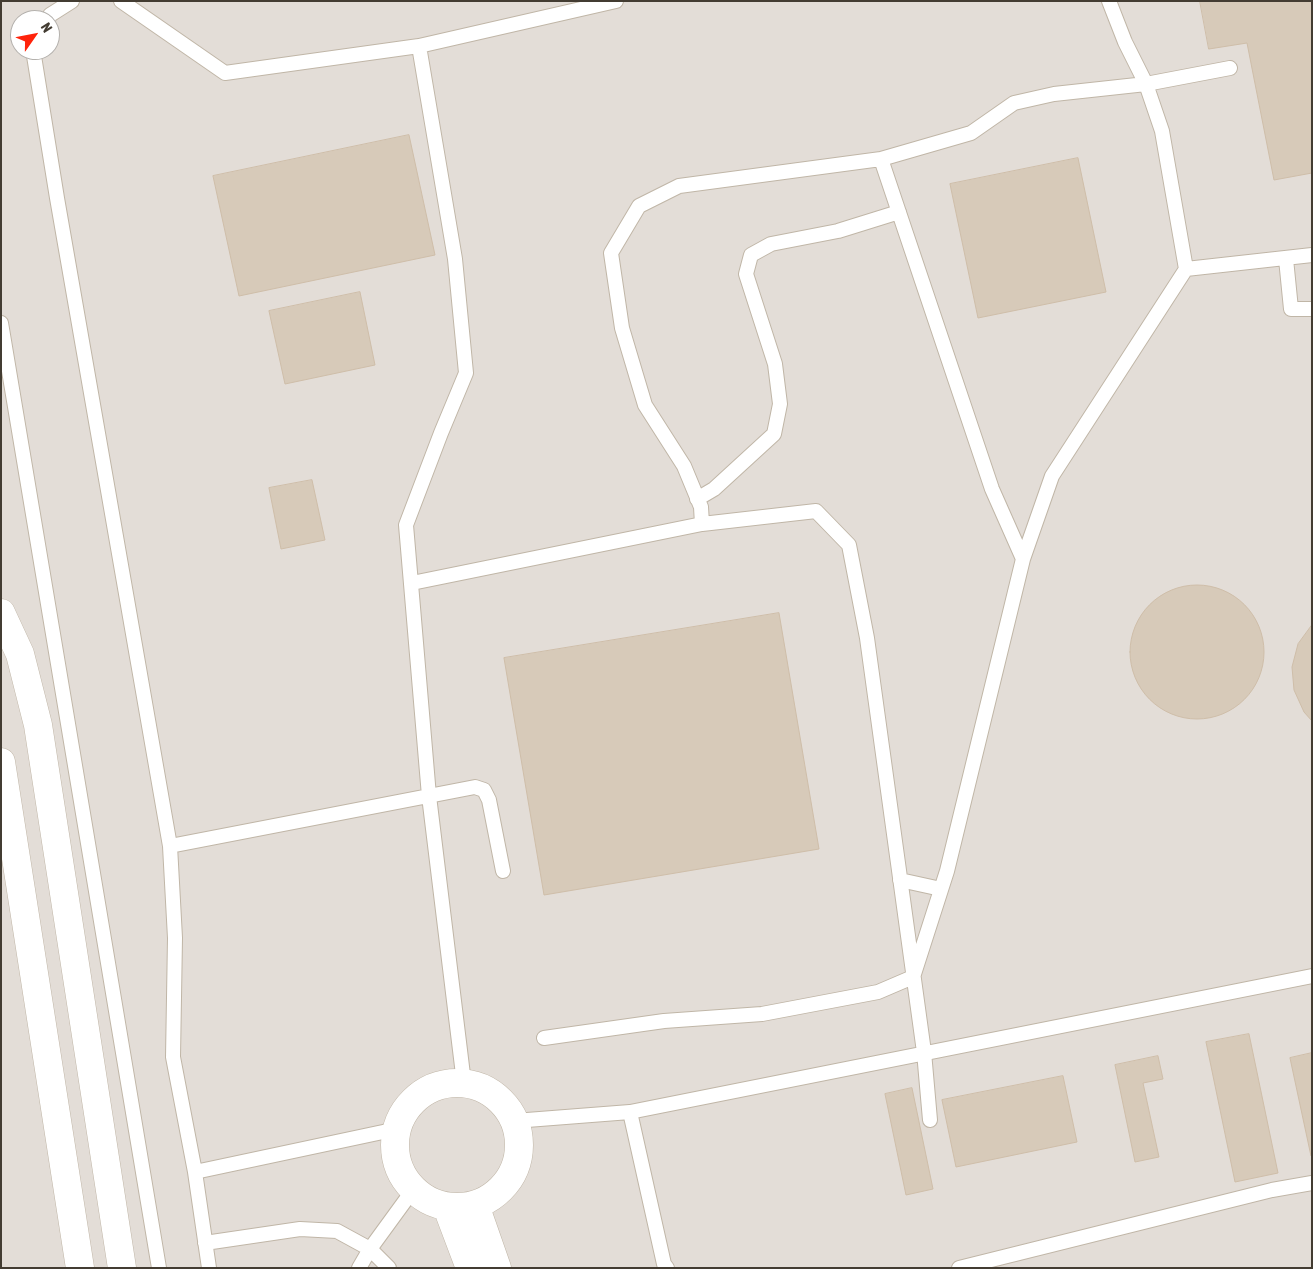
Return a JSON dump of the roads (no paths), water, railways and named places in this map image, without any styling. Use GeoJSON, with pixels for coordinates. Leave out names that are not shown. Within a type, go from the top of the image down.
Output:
{"type":"FeatureCollection","features":[{"type":"Feature","properties":{"kind":"street"},"geometry":{"type":"LineString","coordinates":[[1,613],[20,654],[38,726],[122,1268]]}},
{"type":"Feature","properties":{"kind":"street"},"geometry":{"type":"LineString","coordinates":[[1,762],[80,1268]]}},
{"type":"Feature","properties":{"kind":"street"},"geometry":{"type":"LineString","coordinates":[[446,1083],[464,1083],[480,1087],[494,1095],[506,1107],[514,1121],[519,1141],[517,1162],[508,1181],[494,1196],[475,1205],[461,1208],[447,1207],[423,1198],[413,1190],[403,1177],[397,1162],[394,1145],[397,1129],[404,1112],[415,1099],[430,1089],[446,1083]]}},
{"type":"Feature","properties":{"kind":"street"},"geometry":{"type":"LineString","coordinates":[[475,1205],[497,1268]]}},
{"type":"Feature","properties":{"kind":"street"},"geometry":{"type":"LineString","coordinates":[[447,1207],[470,1268]]}},
{"type":"Feature","properties":{"kind":"lane"},"geometry":{"type":"LineString","coordinates":[[58,10],[72,1]]}},
{"type":"Feature","properties":{"kind":"lane"},"geometry":{"type":"LineString","coordinates":[[121,1],[225,73],[419,46],[616,1]]}},
{"type":"Feature","properties":{"kind":"lane"},"geometry":{"type":"LineString","coordinates":[[544,1038],[664,1021],[762,1014],[878,992],[913,977],[941,889],[1023,560],[1052,476],[1186,269],[1162,131],[1146,84],[1125,42],[1109,1]]}},
{"type":"Feature","properties":{"kind":"lane"},"geometry":{"type":"LineString","coordinates":[[419,46],[455,259],[466,373],[406,525],[429,796],[464,1083]]}},
{"type":"Feature","properties":{"kind":"lane"},"geometry":{"type":"LineString","coordinates":[[35,60],[170,846],[176,938],[173,1057],[195,1172],[209,1268]]}},
{"type":"Feature","properties":{"kind":"lane"},"geometry":{"type":"LineString","coordinates":[[702,524],[701,506],[684,466],[645,405],[622,328],[611,253],[639,206],[679,186],[881,159],[971,134],[1014,103],[1054,94],[1146,84],[1230,68]]}},
{"type":"Feature","properties":{"kind":"lane"},"geometry":{"type":"LineString","coordinates":[[881,159],[992,489],[1023,560]]}},
{"type":"Feature","properties":{"kind":"lane"},"geometry":{"type":"LineString","coordinates":[[697,498],[714,489],[774,434],[780,404],[775,364],[746,274],[751,255],[771,244],[838,231],[899,212]]}},
{"type":"Feature","properties":{"kind":"lane"},"geometry":{"type":"LineString","coordinates":[[1186,269],[1312,255]]}},
{"type":"Feature","properties":{"kind":"lane"},"geometry":{"type":"LineString","coordinates":[[1286,259],[1291,309],[1312,310]]}},
{"type":"Feature","properties":{"kind":"lane"},"geometry":{"type":"LineString","coordinates":[[1,323],[159,1268]]}},
{"type":"Feature","properties":{"kind":"lane"},"geometry":{"type":"LineString","coordinates":[[412,583],[702,524],[816,511],[849,546],[867,638],[924,1052],[930,1120]]}},
{"type":"Feature","properties":{"kind":"lane"},"geometry":{"type":"LineString","coordinates":[[170,846],[475,787],[484,790],[489,800],[502,871]]}},
{"type":"Feature","properties":{"kind":"lane"},"geometry":{"type":"LineString","coordinates":[[900,880],[941,889]]}},
{"type":"Feature","properties":{"kind":"lane"},"geometry":{"type":"LineString","coordinates":[[514,1121],[630,1112],[1312,976]]}},
{"type":"Feature","properties":{"kind":"lane"},"geometry":{"type":"LineString","coordinates":[[630,1112],[664,1264],[667,1268]]}},
{"type":"Feature","properties":{"kind":"lane"},"geometry":{"type":"LineString","coordinates":[[195,1172],[397,1129]]}},
{"type":"Feature","properties":{"kind":"lane"},"geometry":{"type":"LineString","coordinates":[[959,1268],[1272,1190],[1312,1183]]}},
{"type":"Feature","properties":{"kind":"lane"},"geometry":{"type":"LineString","coordinates":[[359,1268],[413,1190]]}},
{"type":"Feature","properties":{"kind":"lane"},"geometry":{"type":"LineString","coordinates":[[205,1243],[300,1229],[337,1231],[370,1250],[389,1268]]}}]}
